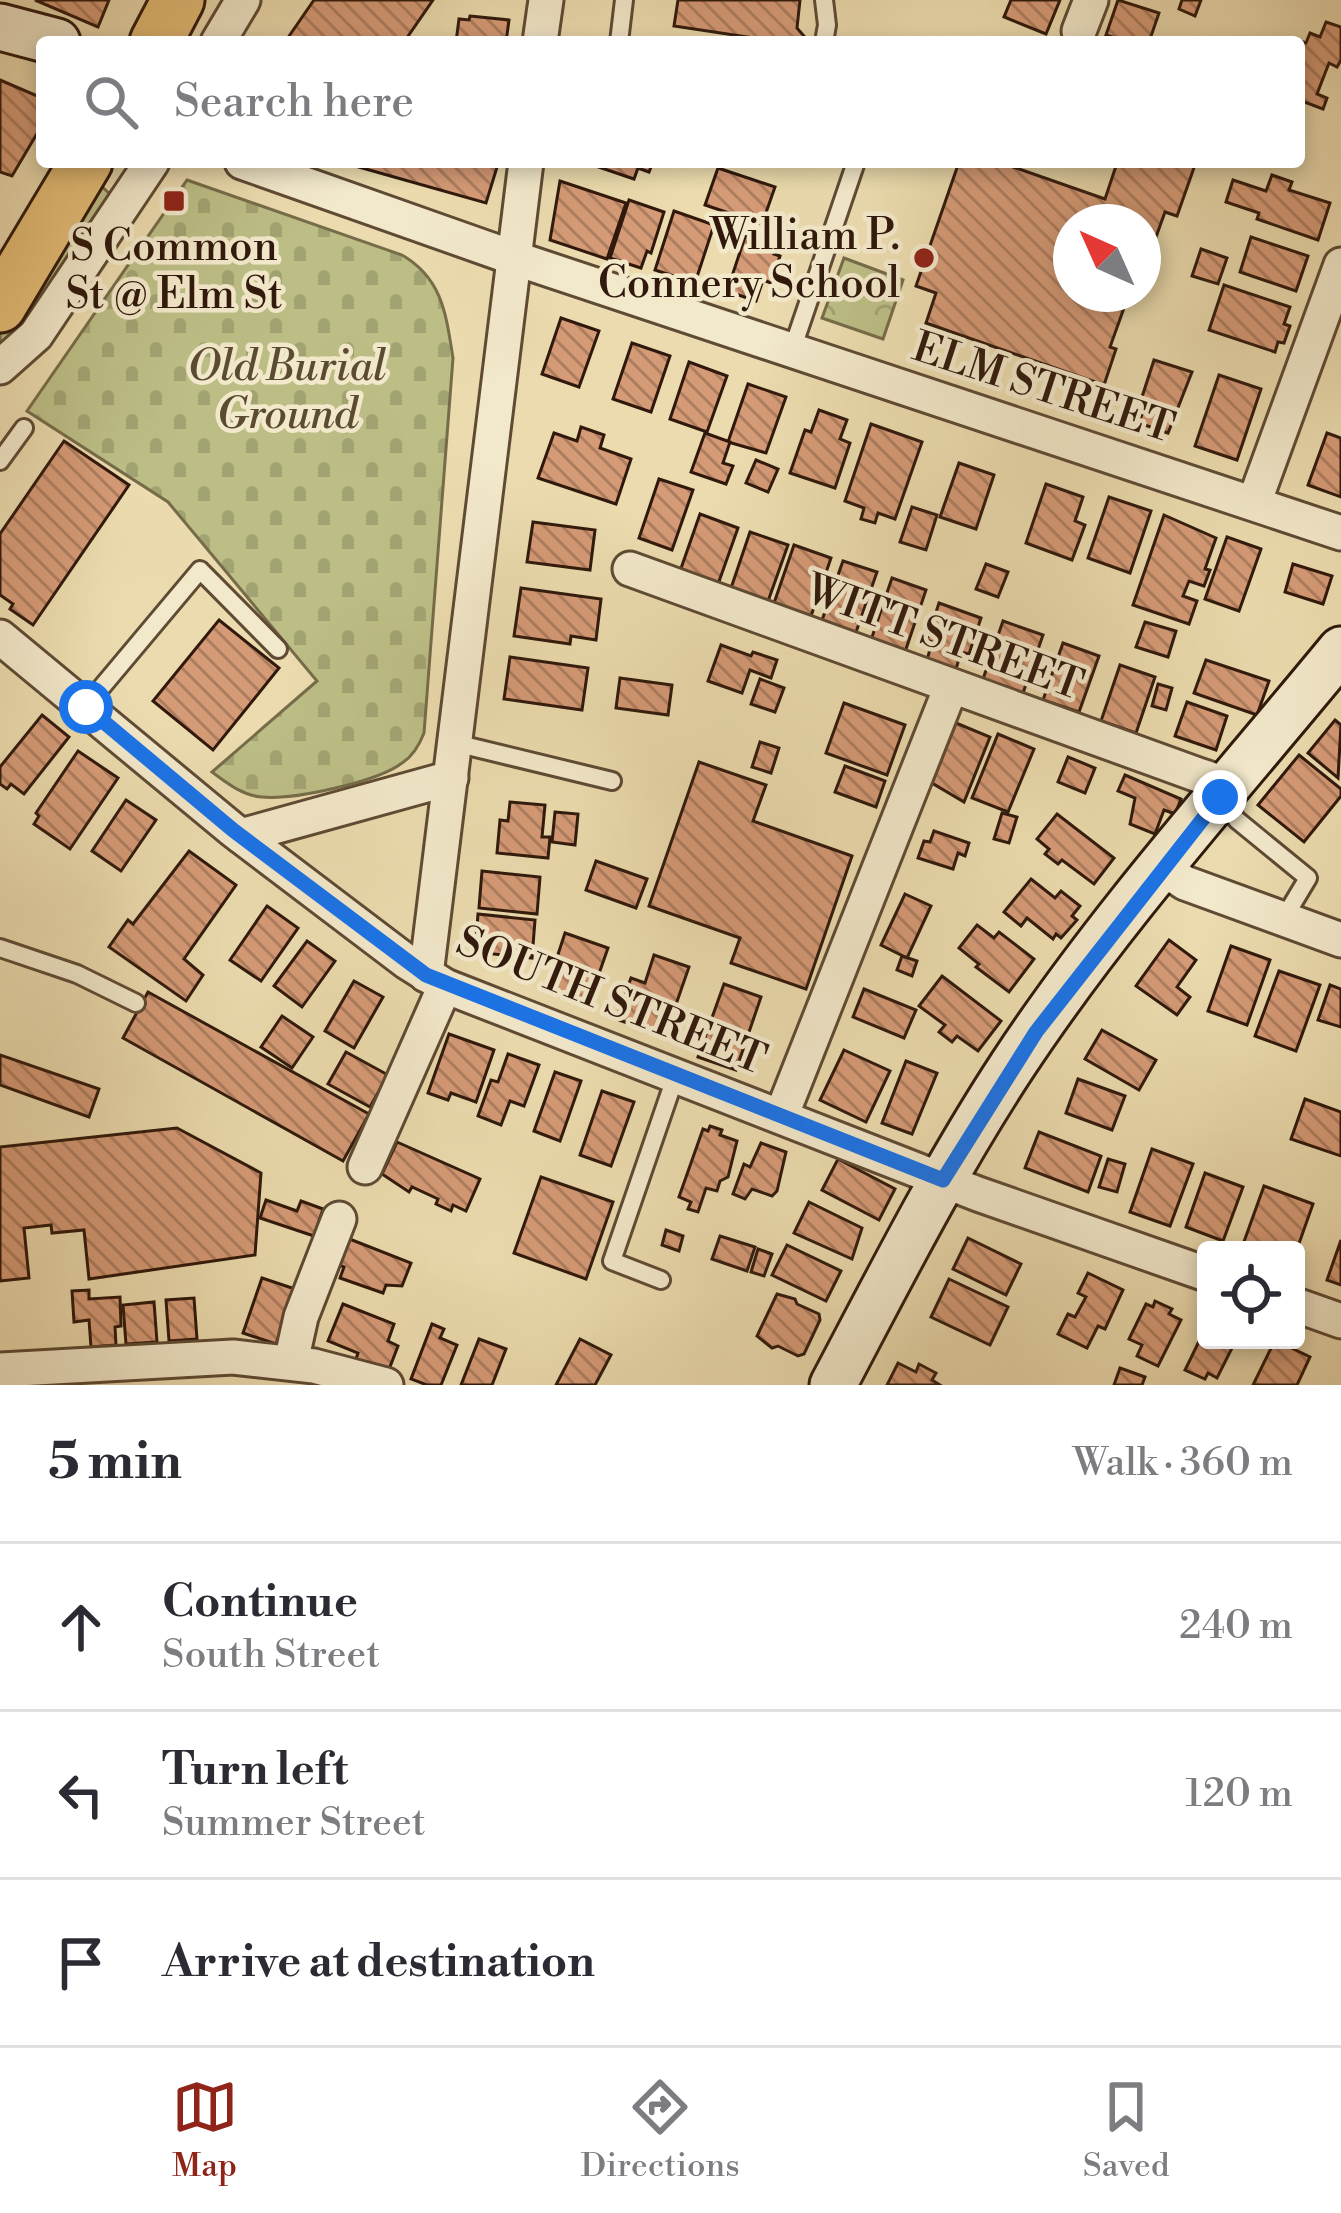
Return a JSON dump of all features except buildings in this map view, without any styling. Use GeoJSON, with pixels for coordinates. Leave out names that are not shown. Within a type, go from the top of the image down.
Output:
{"type":"FeatureCollection","features":[{"type":"Feature","properties":{"kind":"main road"},"geometry":{"type":"LineString","coordinates":[[159,36],[178,0]]}},
{"type":"Feature","properties":{"kind":"main road"},"geometry":{"type":"LineString","coordinates":[[0,26],[36,36]]}},
{"type":"Feature","properties":{"kind":"main road"},"geometry":{"type":"LineString","coordinates":[[0,306],[22,254],[82,168]]}},
{"type":"Feature","properties":{"kind":"main road"},"geometry":{"type":"LineString","coordinates":[[833,1385],[943,1180],[1014,1063],[1162,868],[1341,650]]}},
{"type":"Feature","properties":{"kind":"street"},"geometry":{"type":"LineString","coordinates":[[222,36],[243,0]]}},
{"type":"Feature","properties":{"kind":"street"},"geometry":{"type":"LineString","coordinates":[[541,36],[546,0]]}},
{"type":"Feature","properties":{"kind":"street"},"geometry":{"type":"LineString","coordinates":[[0,367],[36,335],[148,168]]}},
{"type":"Feature","properties":{"kind":"street","name":"ELM STREET"},"geometry":{"type":"LineString","coordinates":[[259,168],[514,258],[1341,533]]}},
{"type":"Feature","properties":{"kind":"street"},"geometry":{"type":"LineString","coordinates":[[364,1167],[436,980],[451,778],[525,168]]}},
{"type":"Feature","properties":{"kind":"street"},"geometry":{"type":"LineString","coordinates":[[1253,503],[1341,265]]}},
{"type":"Feature","properties":{"kind":"street","name":"WITT STREET"},"geometry":{"type":"LineString","coordinates":[[631,569],[1210,779],[1220,797]]}},
{"type":"Feature","properties":{"kind":"street","name":"SOUTH STREET"},"geometry":{"type":"LineString","coordinates":[[0,637],[241,836],[436,980],[943,1180],[1197,1271]]}},
{"type":"Feature","properties":{"kind":"street"},"geometry":{"type":"LineString","coordinates":[[782,1114],[951,687]]}},
{"type":"Feature","properties":{"kind":"street"},"geometry":{"type":"LineString","coordinates":[[241,836],[451,778]]}},
{"type":"Feature","properties":{"kind":"street"},"geometry":{"type":"LineString","coordinates":[[1162,868],[1185,883],[1341,940]]}},
{"type":"Feature","properties":{"kind":"street"},"geometry":{"type":"LineString","coordinates":[[291,1362],[301,1317],[339,1219]]}},
{"type":"Feature","properties":{"kind":"street"},"geometry":{"type":"LineString","coordinates":[[1305,1308],[1341,1321]]}},
{"type":"Feature","properties":{"kind":"street"},"geometry":{"type":"LineString","coordinates":[[0,1370],[204,1358],[291,1362],[386,1385]]}},
{"type":"Feature","properties":{"kind":"lane"},"geometry":{"type":"LineString","coordinates":[[620,36],[624,0]]}},
{"type":"Feature","properties":{"kind":"lane"},"geometry":{"type":"LineString","coordinates":[[824,0],[824,36]]}},
{"type":"Feature","properties":{"kind":"lane"},"geometry":{"type":"LineString","coordinates":[[792,350],[854,168]]}},
{"type":"Feature","properties":{"kind":"lane"},"geometry":{"type":"LineString","coordinates":[[0,461],[24,428]]}},
{"type":"Feature","properties":{"kind":"lane"},"geometry":{"type":"LineString","coordinates":[[86,707],[200,570],[278,649]]}},
{"type":"Feature","properties":{"kind":"lane"},"geometry":{"type":"LineString","coordinates":[[455,743],[612,781]]}},
{"type":"Feature","properties":{"kind":"lane"},"geometry":{"type":"LineString","coordinates":[[1220,797],[1238,820],[1308,878],[1284,918]]}},
{"type":"Feature","properties":{"kind":"lane"},"geometry":{"type":"LineString","coordinates":[[0,947],[77,974],[136,1003]]}},
{"type":"Feature","properties":{"kind":"lane"},"geometry":{"type":"LineString","coordinates":[[661,1280],[612,1262],[676,1074]]}},
{"type":"Feature","properties":{"kind":"green space","name":"Old Burial Ground"},"geometry":{"type":"Polygon","coordinates":[[[187,180],[402,255],[426,275],[445,313],[453,358],[424,733],[406,760],[355,783],[294,796],[262,797],[242,792],[212,772],[317,681],[168,502],[27,411],[187,180]]]}},
{"type":"Feature","properties":{"kind":"green space"},"geometry":{"type":"Polygon","coordinates":[[[99,184],[111,195],[109,209],[0,357],[0,335],[87,192],[99,184]]]}},
{"type":"Feature","properties":{"kind":"green space"},"geometry":{"type":"Polygon","coordinates":[[[844,258],[903,280],[883,339],[822,318],[844,258]]]}},
{"type":"Feature","properties":{"kind":"place","name":"S Common St @ Elm St"},"geometry":{"type":"Point","coordinates":[174,201]}},
{"type":"Feature","properties":{"kind":"place","name":"William P. Connery School"},"geometry":{"type":"Point","coordinates":[924,258]}},
{"type":"Feature","properties":{"kind":"route"},"geometry":{"type":"LineString","coordinates":[[86,707],[233,830],[426,975],[943,1180],[1036,1032],[1220,797]]}}]}
